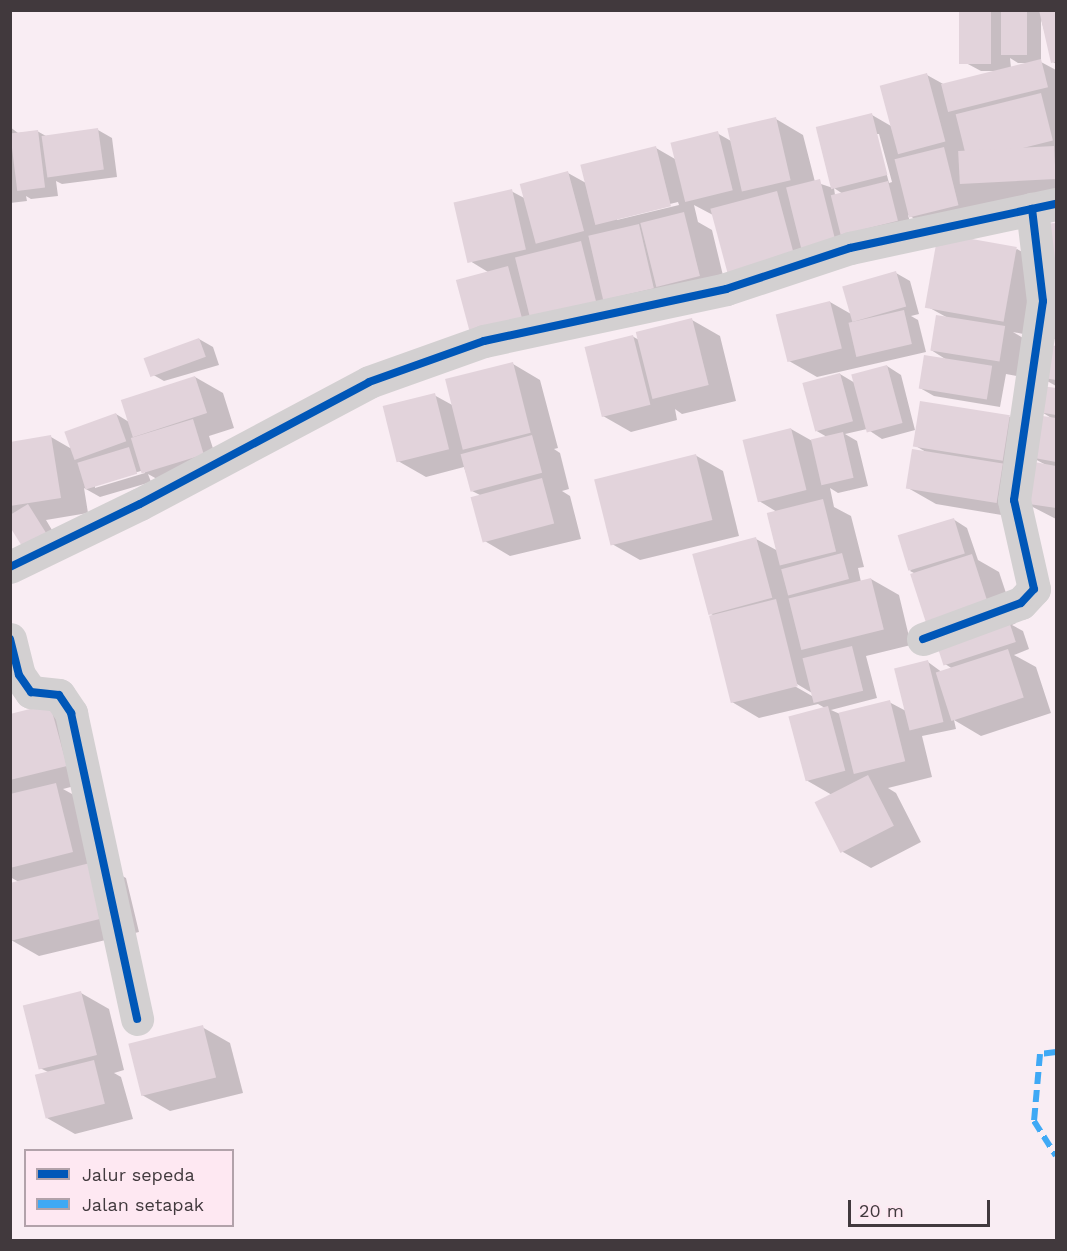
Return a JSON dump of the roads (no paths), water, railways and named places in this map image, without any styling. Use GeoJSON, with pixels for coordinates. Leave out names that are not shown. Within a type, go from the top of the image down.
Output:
{"type":"FeatureCollection","features":[{"type":"Feature","properties":{"kind":"street"},"geometry":{"type":"LineString","coordinates":[[10,567],[140,504],[348,392],[484,341],[726,289],[850,248],[1044,206],[1043,301],[1014,500],[1034,589],[1021,603],[923,639]]}},
{"type":"Feature","properties":{"kind":"street"},"geometry":{"type":"LineString","coordinates":[[10,639],[19,675],[31,692],[59,695],[71,713],[137,1019]]}}]}
